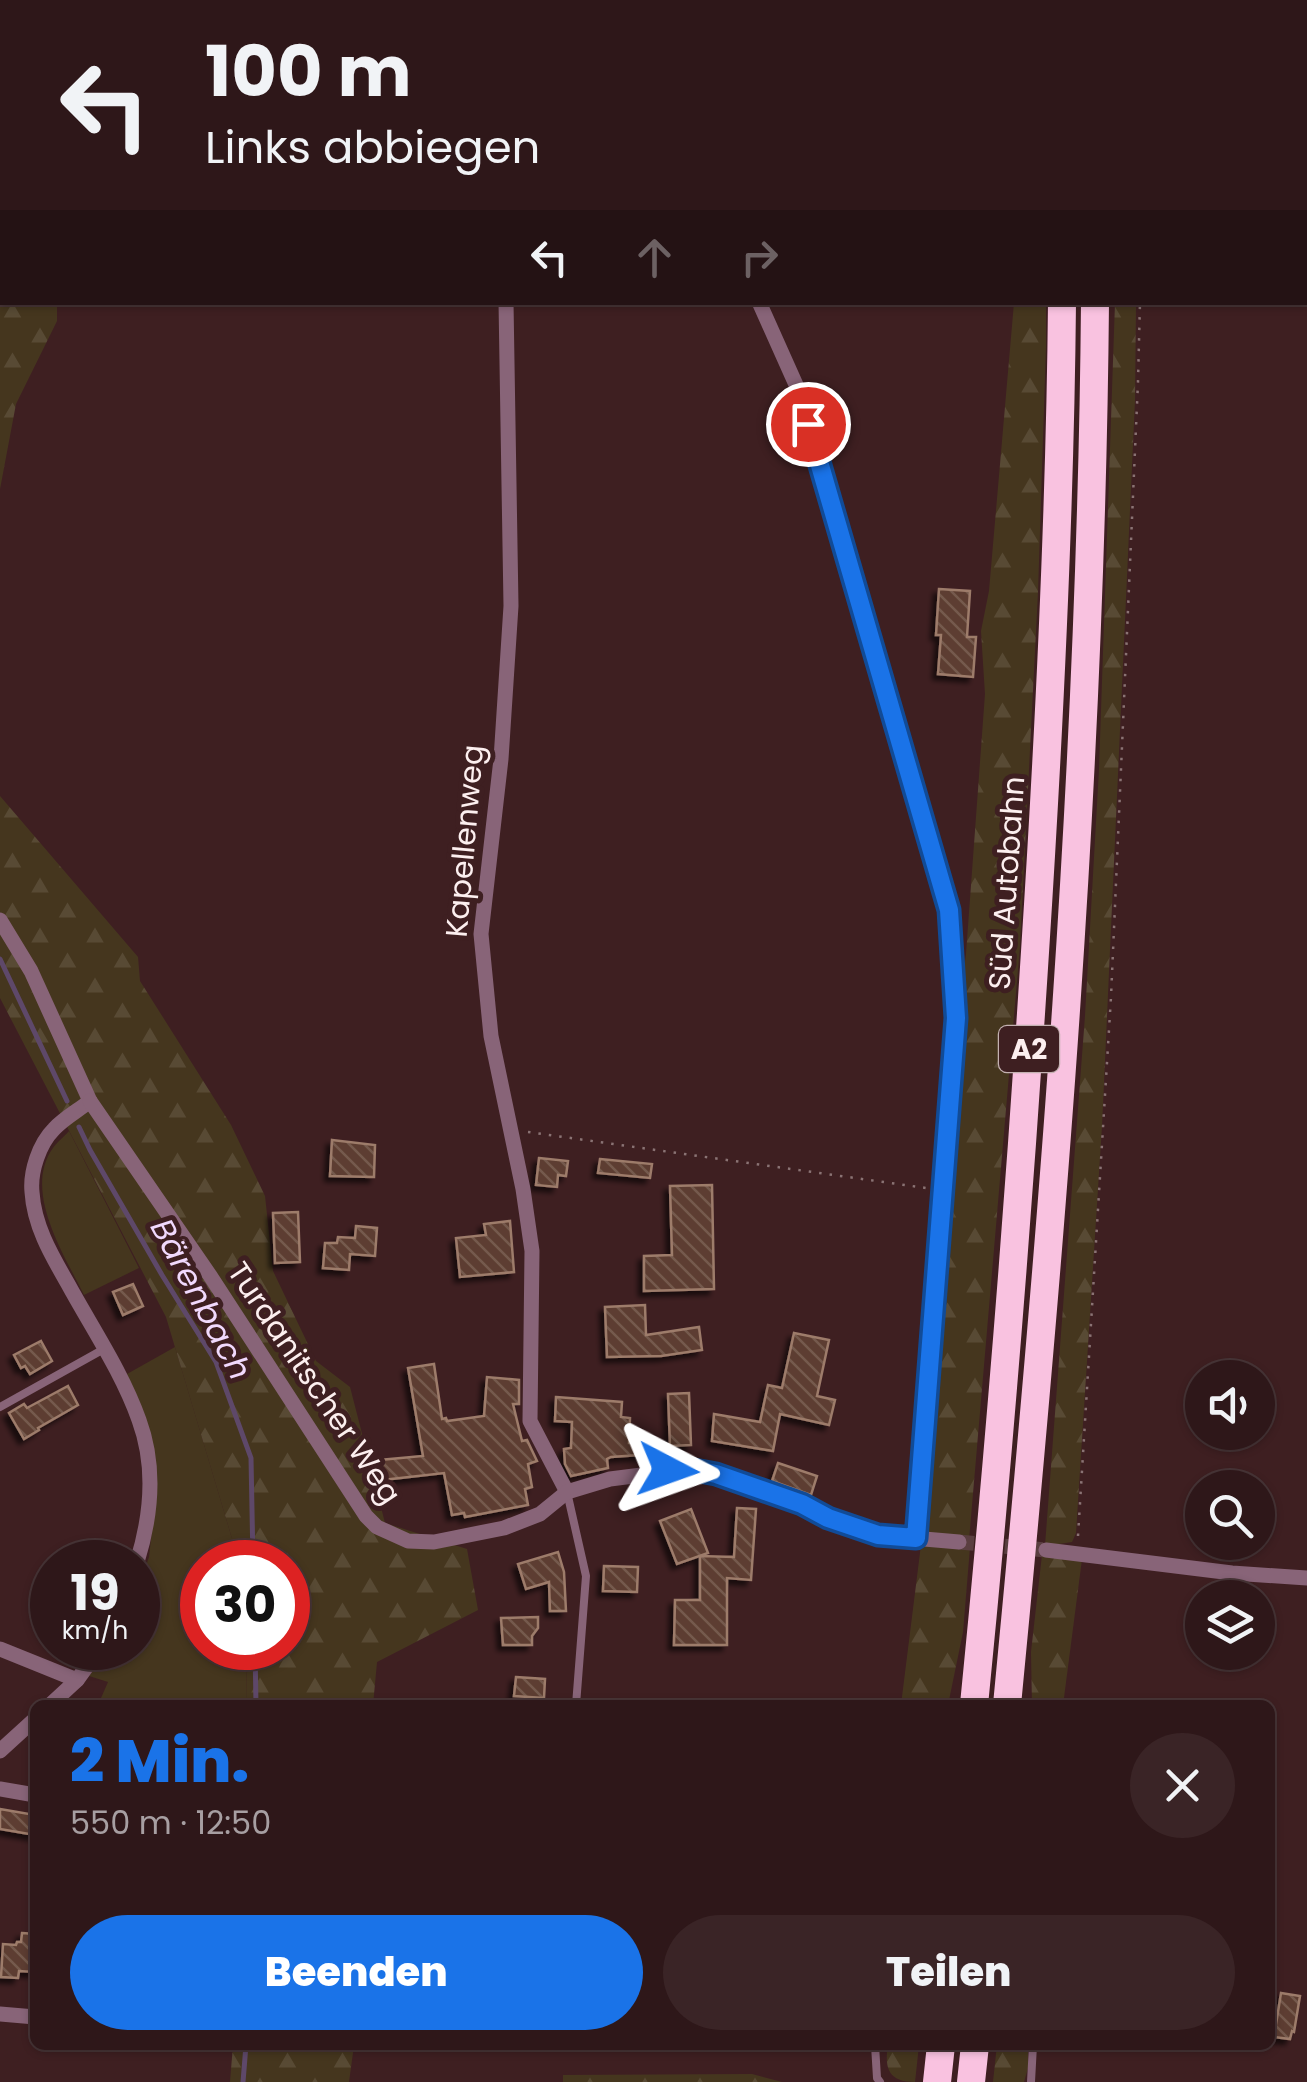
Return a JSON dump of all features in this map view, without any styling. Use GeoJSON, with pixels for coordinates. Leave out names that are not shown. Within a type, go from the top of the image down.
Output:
{"type":"FeatureCollection","features":[{"type":"Feature","properties":{"kind":"highway","name":"Süd Autobahn"},"geometry":{"type":"LineString","coordinates":[[970,1696],[982,1630],[1025,1110],[1047,759],[1062,305]]}},
{"type":"Feature","properties":{"kind":"highway","name":"A2"},"geometry":{"type":"LineString","coordinates":[[1014,1696],[1014,1631],[1057,1124],[1080,764],[1095,305]]}},
{"type":"Feature","properties":{"kind":"street","name":"Kapellenweg"},"geometry":{"type":"LineString","coordinates":[[506,305],[511,606],[501,759],[481,934],[491,1036],[532,1251],[530,1422],[567,1492]]}},
{"type":"Feature","properties":{"kind":"street"},"geometry":{"type":"LineString","coordinates":[[760,305],[797,387],[949,910],[956,1018],[916,1538]]}},
{"type":"Feature","properties":{"kind":"street","name":"Turdanitscher Weg"},"geometry":{"type":"LineString","coordinates":[[0,920],[31,972],[90,1101],[377,1528],[408,1541],[434,1542],[504,1528],[540,1514],[567,1492],[610,1479],[689,1469],[716,1474],[785,1498],[878,1535],[959,1542]]}},
{"type":"Feature","properties":{"kind":"street"},"geometry":{"type":"LineString","coordinates":[[90,1101],[54,1128],[42,1146],[31,1190],[47,1246],[140,1423],[150,1467],[150,1506],[143,1540]]}},
{"type":"Feature","properties":{"kind":"street"},"geometry":{"type":"LineString","coordinates":[[1046,1550],[1307,1578]]}},
{"type":"Feature","properties":{"kind":"street"},"geometry":{"type":"LineString","coordinates":[[0,1649],[77,1680]]}},
{"type":"Feature","properties":{"kind":"street"},"geometry":{"type":"LineString","coordinates":[[55,1700],[84,1670]]}},
{"type":"Feature","properties":{"kind":"street"},"geometry":{"type":"LineString","coordinates":[[0,1750],[30,1723]]}},
{"type":"Feature","properties":{"kind":"street"},"geometry":{"type":"LineString","coordinates":[[0,1789],[30,1793]]}},
{"type":"Feature","properties":{"kind":"street"},"geometry":{"type":"LineString","coordinates":[[0,2014],[30,2017]]}},
{"type":"Feature","properties":{"kind":"lane"},"geometry":{"type":"LineString","coordinates":[[0,1407],[104,1349]]}},
{"type":"Feature","properties":{"kind":"lane"},"geometry":{"type":"LineString","coordinates":[[567,1492],[586,1576],[576,1700]]}},
{"type":"Feature","properties":{"kind":"lane"},"geometry":{"type":"LineString","coordinates":[[875,2050],[876,2078],[880,2082]]}},
{"type":"Feature","properties":{"kind":"lane"},"geometry":{"type":"LineString","coordinates":[[1032,2082],[1034,2050]]}},
{"type":"Feature","properties":{"kind":"path"},"geometry":{"type":"LineString","coordinates":[[1077,1552],[1112,997],[1140,305]]}},
{"type":"Feature","properties":{"kind":"path"},"geometry":{"type":"LineString","coordinates":[[512,1139],[528,1132],[943,1190]]}},
{"type":"Feature","properties":{"kind":"green space"},"geometry":{"type":"Polygon","coordinates":[[[0,305],[57,305],[57,321],[16,404],[0,489],[0,305]]]}},
{"type":"Feature","properties":{"kind":"green space"},"geometry":{"type":"Polygon","coordinates":[[[1014,305],[1046,305],[1038,592],[1020,946],[969,1540],[925,1535],[923,1527],[985,694],[981,631],[989,591],[1014,305]]]}},
{"type":"Feature","properties":{"kind":"green space"},"geometry":{"type":"Polygon","coordinates":[[[1115,305],[1136,305],[1102,1126],[1076,1533],[1072,1542],[1045,1546],[1085,1016],[1099,770],[1115,305]]]}},
{"type":"Feature","properties":{"kind":"green space"},"geometry":{"type":"Polygon","coordinates":[[[0,796],[138,957],[140,981],[231,1125],[265,1196],[273,1271],[316,1361],[350,1387],[385,1523],[467,1549],[478,1610],[377,1662],[373,1700],[247,1700],[246,1670],[310,1670],[310,1540],[232,1540],[166,1317],[0,998],[0,796]]]}},
{"type":"Feature","properties":{"kind":"green space"},"geometry":{"type":"Polygon","coordinates":[[[69,1131],[139,1268],[84,1295],[50,1223],[42,1184],[53,1148],[69,1131]]]}},
{"type":"Feature","properties":{"kind":"green space"},"geometry":{"type":"Polygon","coordinates":[[[175,1347],[232,1540],[180,1540],[180,1670],[246,1670],[247,1700],[100,1700],[108,1682],[89,1676],[93,1670],[160,1670],[160,1540],[151,1540],[157,1485],[155,1456],[127,1374],[175,1347]]]}},
{"type":"Feature","properties":{"kind":"green space"},"geometry":{"type":"Polygon","coordinates":[[[921,1545],[970,1547],[963,1632],[949,1700],[902,1700],[921,1545]]]}},
{"type":"Feature","properties":{"kind":"green space"},"geometry":{"type":"Polygon","coordinates":[[[1042,1555],[1082,1559],[1064,1700],[1032,1700],[1031,1652],[1042,1555]]]}},
{"type":"Feature","properties":{"kind":"green space"},"geometry":{"type":"Polygon","coordinates":[[[233,2050],[353,2050],[349,2082],[230,2082],[233,2050]]]}},
{"type":"Feature","properties":{"kind":"green space"},"geometry":{"type":"Polygon","coordinates":[[[888,2050],[918,2050],[915,2082],[894,2077],[887,2061],[888,2050]]]}},
{"type":"Feature","properties":{"kind":"green space"},"geometry":{"type":"Polygon","coordinates":[[[996,2050],[1028,2050],[1024,2082],[993,2082],[996,2050]]]}},
{"type":"Feature","properties":{"kind":"green space"},"geometry":{"type":"Polygon","coordinates":[[[752,2074],[782,2082],[563,2082],[563,2075],[752,2074]]]}},
{"type":"Feature","properties":{"kind":"building"},"geometry":{"type":"Polygon","coordinates":[[[939,589],[970,591],[967,637],[976,637],[973,677],[938,674],[939,589]]]}},
{"type":"Feature","properties":{"kind":"building"},"geometry":{"type":"Polygon","coordinates":[[[332,1140],[375,1145],[374,1177],[330,1176],[332,1140]]]}},
{"type":"Feature","properties":{"kind":"building"},"geometry":{"type":"Polygon","coordinates":[[[539,1158],[568,1161],[566,1176],[558,1175],[557,1187],[536,1185],[539,1158]]]}},
{"type":"Feature","properties":{"kind":"building"},"geometry":{"type":"Polygon","coordinates":[[[600,1159],[652,1164],[650,1178],[598,1173],[600,1159]]]}},
{"type":"Feature","properties":{"kind":"building"},"geometry":{"type":"Polygon","coordinates":[[[712,1185],[714,1289],[644,1291],[644,1256],[672,1255],[670,1186],[712,1185]]]}},
{"type":"Feature","properties":{"kind":"building"},"geometry":{"type":"Polygon","coordinates":[[[298,1212],[300,1262],[275,1263],[273,1213],[298,1212]]]}},
{"type":"Feature","properties":{"kind":"building"},"geometry":{"type":"Polygon","coordinates":[[[510,1221],[514,1272],[460,1277],[456,1238],[486,1235],[484,1224],[510,1221]]]}},
{"type":"Feature","properties":{"kind":"building"},"geometry":{"type":"Polygon","coordinates":[[[356,1226],[377,1228],[375,1256],[350,1254],[349,1270],[323,1268],[325,1243],[337,1243],[338,1237],[355,1238],[356,1226]]]}},
{"type":"Feature","properties":{"kind":"building"},"geometry":{"type":"Polygon","coordinates":[[[133,1284],[143,1306],[123,1315],[113,1292],[133,1284]]]}},
{"type":"Feature","properties":{"kind":"building"},"geometry":{"type":"Polygon","coordinates":[[[645,1305],[646,1335],[699,1327],[702,1350],[607,1357],[605,1307],[645,1305]]]}},
{"type":"Feature","properties":{"kind":"building"},"geometry":{"type":"Polygon","coordinates":[[[794,1333],[829,1340],[817,1396],[835,1400],[829,1425],[780,1414],[773,1451],[712,1441],[714,1414],[760,1422],[768,1385],[782,1388],[794,1333]]]}},
{"type":"Feature","properties":{"kind":"building"},"geometry":{"type":"Polygon","coordinates":[[[41,1341],[52,1361],[30,1374],[25,1366],[21,1368],[14,1355],[41,1341]]]}},
{"type":"Feature","properties":{"kind":"building"},"geometry":{"type":"Polygon","coordinates":[[[434,1364],[442,1419],[447,1421],[484,1416],[487,1377],[519,1380],[519,1404],[513,1404],[522,1441],[527,1440],[537,1461],[528,1464],[532,1487],[525,1489],[528,1505],[465,1517],[464,1513],[452,1515],[444,1473],[382,1480],[380,1460],[423,1456],[408,1368],[434,1364]]]}},
{"type":"Feature","properties":{"kind":"building"},"geometry":{"type":"Polygon","coordinates":[[[68,1386],[78,1405],[24,1439],[9,1413],[68,1386]]]}},
{"type":"Feature","properties":{"kind":"building"},"geometry":{"type":"Polygon","coordinates":[[[689,1393],[691,1445],[670,1446],[668,1394],[689,1393]]]}},
{"type":"Feature","properties":{"kind":"building"},"geometry":{"type":"Polygon","coordinates":[[[556,1397],[622,1402],[621,1417],[630,1418],[629,1443],[654,1441],[654,1454],[611,1457],[607,1459],[608,1468],[571,1476],[564,1449],[571,1448],[572,1422],[555,1421],[556,1397]]]}},
{"type":"Feature","properties":{"kind":"building"},"geometry":{"type":"Polygon","coordinates":[[[778,1463],[817,1476],[811,1495],[772,1481],[778,1463]]]}},
{"type":"Feature","properties":{"kind":"building"},"geometry":{"type":"Polygon","coordinates":[[[737,1508],[756,1509],[751,1580],[727,1578],[727,1645],[674,1645],[675,1600],[700,1600],[700,1556],[734,1557],[737,1508]]]}},
{"type":"Feature","properties":{"kind":"building"},"geometry":{"type":"Polygon","coordinates":[[[691,1509],[708,1553],[677,1564],[660,1521],[691,1509]]]}},
{"type":"Feature","properties":{"kind":"building"},"geometry":{"type":"Polygon","coordinates":[[[558,1552],[564,1572],[566,1611],[550,1611],[549,1582],[526,1589],[518,1564],[558,1552]]]}},
{"type":"Feature","properties":{"kind":"building"},"geometry":{"type":"Polygon","coordinates":[[[604,1566],[638,1567],[637,1592],[603,1591],[604,1566]]]}},
{"type":"Feature","properties":{"kind":"building"},"geometry":{"type":"Polygon","coordinates":[[[538,1617],[532,1645],[503,1645],[501,1618],[538,1617]]]}},
{"type":"Feature","properties":{"kind":"building"},"geometry":{"type":"Polygon","coordinates":[[[516,1677],[545,1679],[544,1698],[514,1696],[516,1677]]]}},
{"type":"Feature","properties":{"kind":"building"},"geometry":{"type":"Polygon","coordinates":[[[0,1809],[30,1814],[30,1834],[0,1829],[0,1809]]]}},
{"type":"Feature","properties":{"kind":"building"},"geometry":{"type":"Polygon","coordinates":[[[22,1933],[30,1934],[30,1972],[19,1971],[18,1978],[1,1977],[3,1944],[21,1942],[22,1933]]]}},
{"type":"Feature","properties":{"kind":"building"},"geometry":{"type":"Polygon","coordinates":[[[1281,1993],[1300,1996],[1290,2039],[1275,2037],[1281,1993]]]}},
{"type":"Feature","properties":{"kind":"waterway","name":"Bärenbach"},"geometry":{"type":"LineString","coordinates":[[0,959],[67,1101]]}},
{"type":"Feature","properties":{"kind":"waterway","name":"Bärenbach"},"geometry":{"type":"LineString","coordinates":[[79,1127],[216,1362],[251,1458],[253,1540]]}},
{"type":"Feature","properties":{"kind":"waterway","name":"Bärenbach"},"geometry":{"type":"LineString","coordinates":[[255,1670],[256,1700]]}},
{"type":"Feature","properties":{"kind":"waterway","name":"Bärenbach"},"geometry":{"type":"LineString","coordinates":[[243,2082],[246,2050]]}},
{"type":"Feature","properties":{"kind":"tunnel"},"geometry":{"type":"LineString","coordinates":[[959,1542],[1046,1550]]}},
{"type":"Feature","properties":{"kind":"route"},"geometry":{"type":"LineString","coordinates":[[668,1470],[716,1474],[878,1535],[916,1538],[956,1018],[949,910],[808,424]]}}]}
